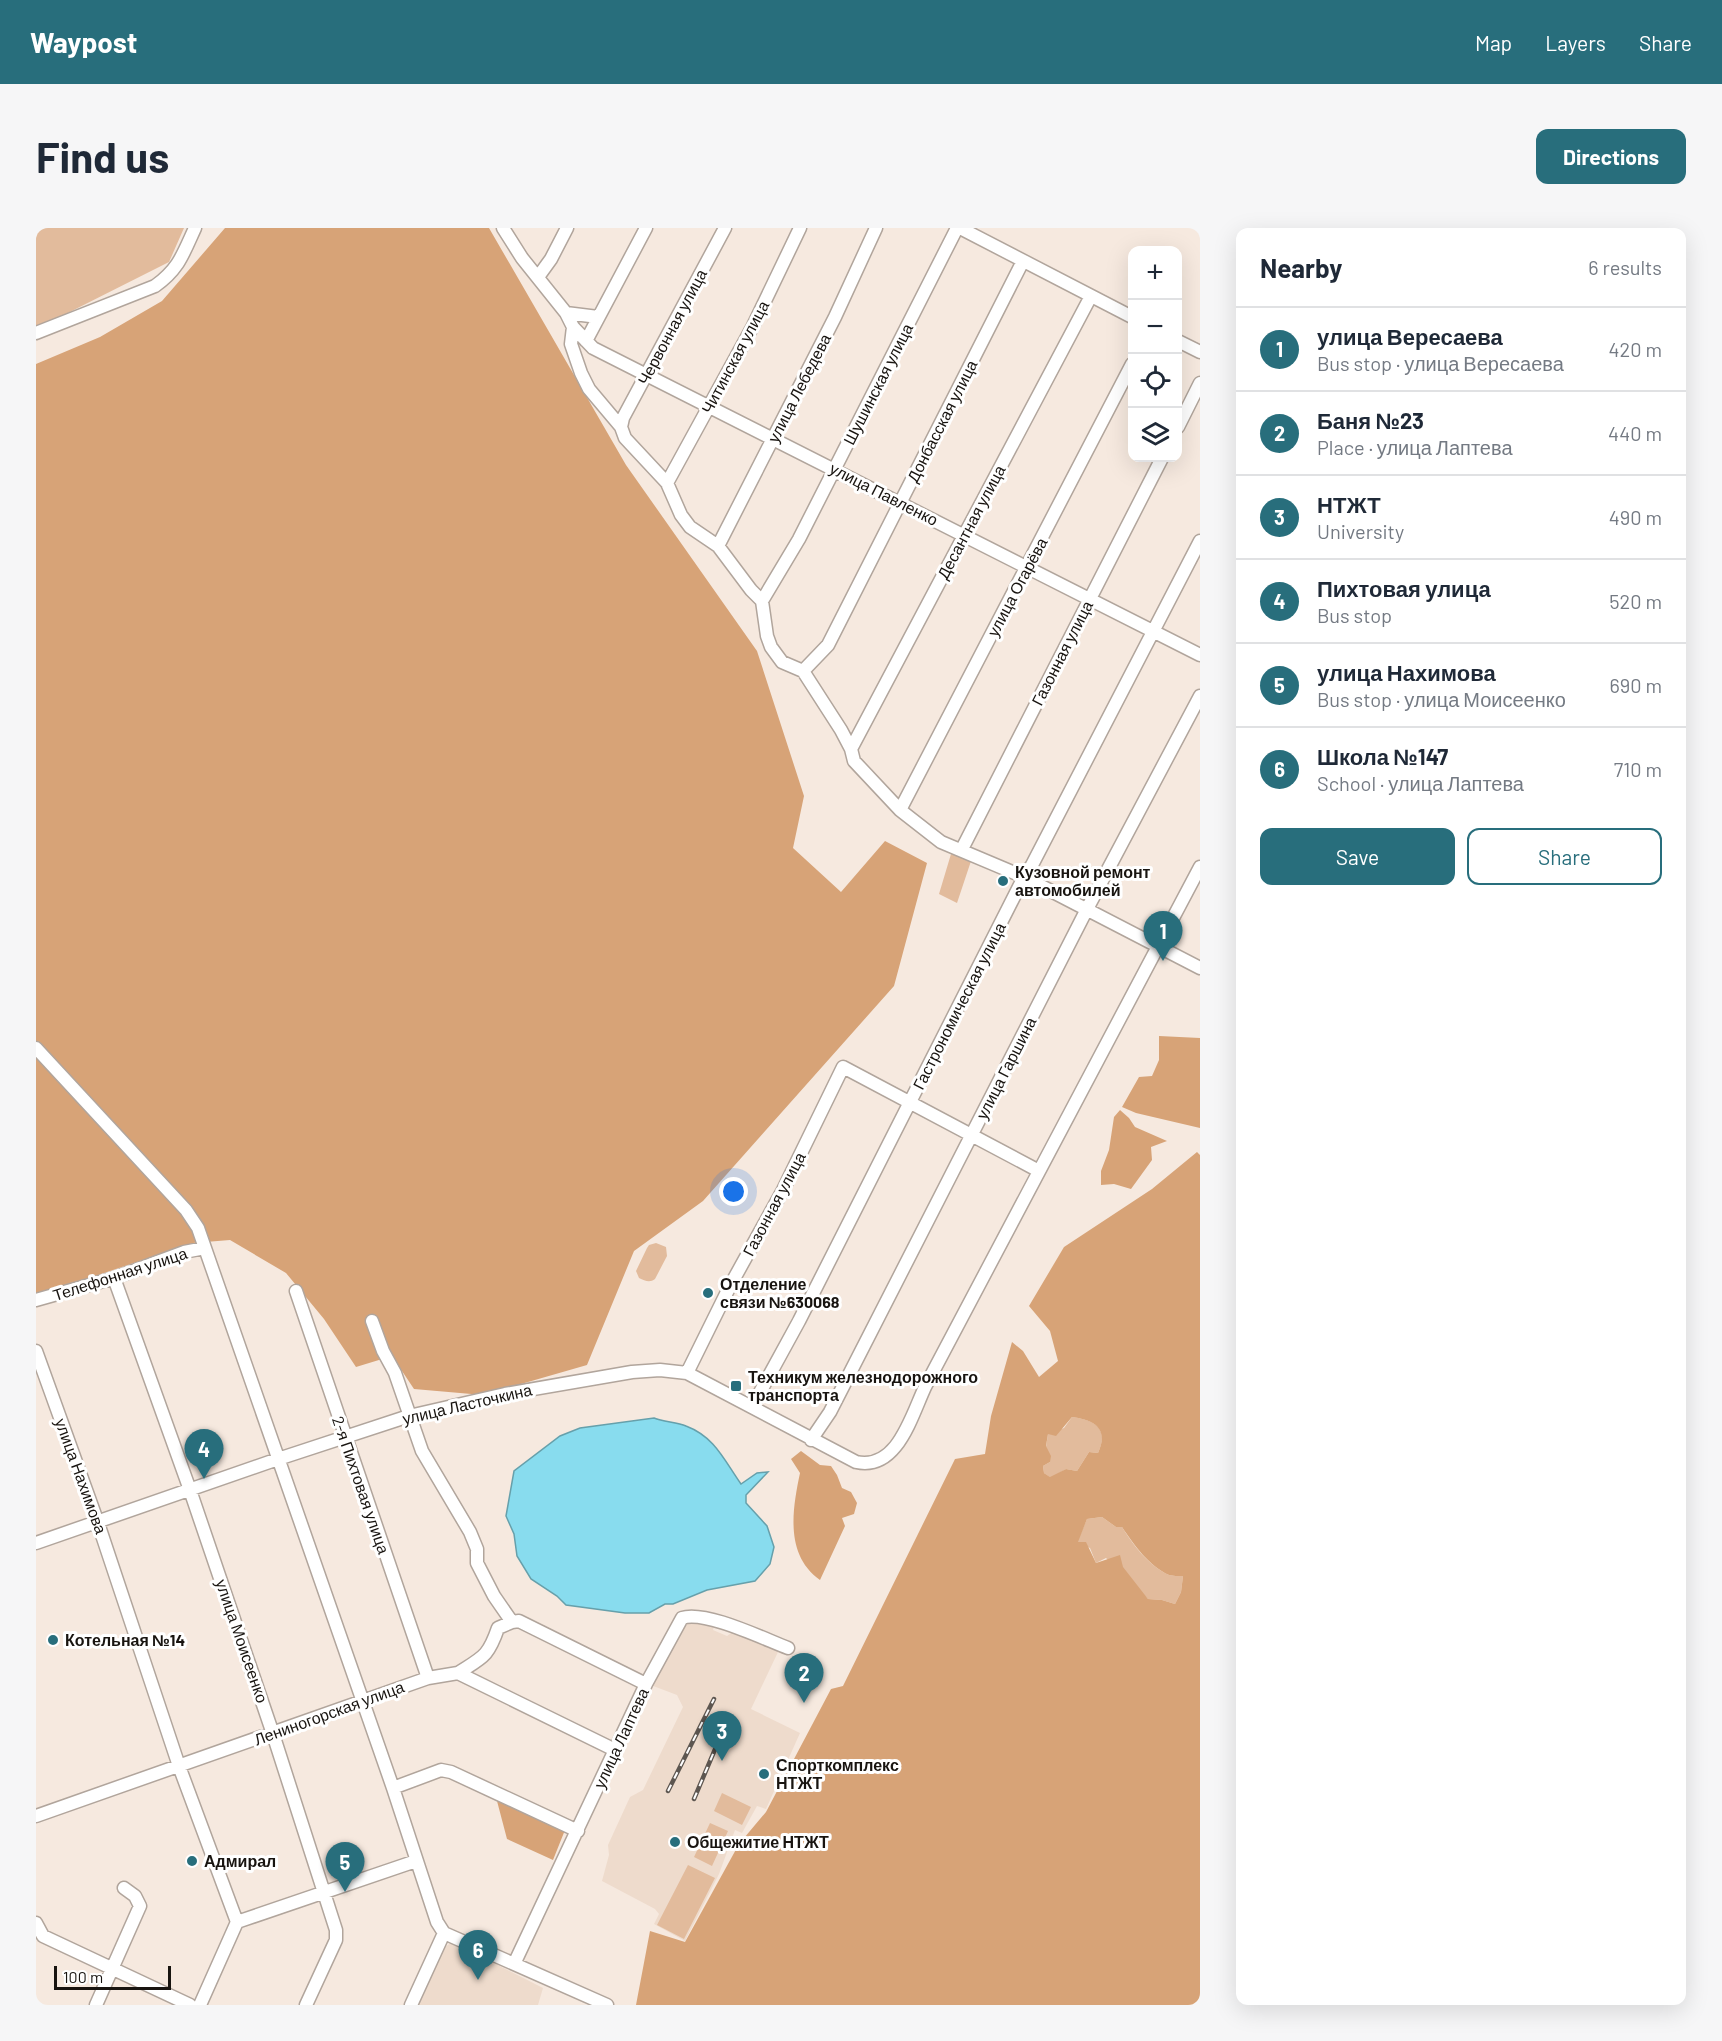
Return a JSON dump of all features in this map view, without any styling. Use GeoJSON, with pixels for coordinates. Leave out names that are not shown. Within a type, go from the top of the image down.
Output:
{"type":"FeatureCollection","features":[{"type":"Feature","properties":{"kind":"street"},"geometry":{"type":"LineString","coordinates":[[36,333],[155,286],[170,276],[195,228]]}},
{"type":"Feature","properties":{"kind":"street"},"geometry":{"type":"LineString","coordinates":[[503,228],[522,258],[566,313],[573,327],[571,344],[589,389],[621,428],[625,438],[667,483],[681,515],[690,527],[718,546],[762,601],[767,636],[771,647],[782,662],[803,671],[851,749],[854,761],[900,810],[935,838],[1024,877],[1200,968]]}},
{"type":"Feature","properties":{"kind":"street"},"geometry":{"type":"LineString","coordinates":[[538,277],[551,259],[567,228]]}},
{"type":"Feature","properties":{"kind":"street"},"geometry":{"type":"LineString","coordinates":[[586,341],[646,228]]}},
{"type":"Feature","properties":{"kind":"street","name":"Червонная улица"},"geometry":{"type":"LineString","coordinates":[[621,428],[623,418],[725,228]]}},
{"type":"Feature","properties":{"kind":"street","name":"Читинская улица"},"geometry":{"type":"LineString","coordinates":[[667,483],[753,326],[800,228]]}},
{"type":"Feature","properties":{"kind":"street","name":"улица Лебедева"},"geometry":{"type":"LineString","coordinates":[[718,546],[836,317],[876,228]]}},
{"type":"Feature","properties":{"kind":"street"},"geometry":{"type":"LineString","coordinates":[[959,228],[1128,315]]}},
{"type":"Feature","properties":{"kind":"street","name":"Шушинская улица"},"geometry":{"type":"LineString","coordinates":[[762,601],[799,539],[959,228]]}},
{"type":"Feature","properties":{"kind":"street","name":"Донбасская улица"},"geometry":{"type":"LineString","coordinates":[[803,671],[828,645],[1023,261]]}},
{"type":"Feature","properties":{"kind":"street","name":"Десантная улица"},"geometry":{"type":"LineString","coordinates":[[851,749],[1091,296]]}},
{"type":"Feature","properties":{"kind":"street"},"geometry":{"type":"LineString","coordinates":[[566,313],[598,317]]}},
{"type":"Feature","properties":{"kind":"street","name":"улица Павленко"},"geometry":{"type":"LineString","coordinates":[[573,327],[593,348],[1200,655]]}},
{"type":"Feature","properties":{"kind":"street"},"geometry":{"type":"LineString","coordinates":[[1182,343],[1200,352]]}},
{"type":"Feature","properties":{"kind":"street","name":"улица Огарёва"},"geometry":{"type":"LineString","coordinates":[[900,810],[1128,372]]}},
{"type":"Feature","properties":{"kind":"street"},"geometry":{"type":"LineString","coordinates":[[1182,419],[1200,383]]}},
{"type":"Feature","properties":{"kind":"street","name":"Газонная улица"},"geometry":{"type":"LineString","coordinates":[[962,849],[1160,462]]}},
{"type":"Feature","properties":{"kind":"street","name":"Гастрономическая улица"},"geometry":{"type":"LineString","coordinates":[[752,1407],[794,1330],[1024,877],[1200,541]]}},
{"type":"Feature","properties":{"kind":"street","name":"улица Гаршина"},"geometry":{"type":"LineString","coordinates":[[811,1440],[835,1402],[1087,909],[1200,696]]}},
{"type":"Feature","properties":{"kind":"street"},"geometry":{"type":"LineString","coordinates":[[910,1101],[1039,1172],[1200,867]]}},
{"type":"Feature","properties":{"kind":"street"},"geometry":{"type":"LineString","coordinates":[[36,1048],[186,1210],[198,1228],[393,1788],[437,1922],[444,1932],[608,2005]]}},
{"type":"Feature","properties":{"kind":"street","name":"Газонная улица"},"geometry":{"type":"LineString","coordinates":[[687,1373],[706,1332],[783,1190],[843,1067],[910,1101]]}},
{"type":"Feature","properties":{"kind":"street","name":"улица Ласточкина"},"geometry":{"type":"LineString","coordinates":[[36,1543],[344,1436],[409,1416],[505,1394],[632,1372],[660,1370],[687,1373],[856,1462],[867,1465],[878,1463],[892,1453],[1039,1172]]}},
{"type":"Feature","properties":{"kind":"street","name":"Телефонная улица"},"geometry":{"type":"LineString","coordinates":[[36,1300],[114,1278],[184,1252],[205,1248]]}},
{"type":"Feature","properties":{"kind":"street","name":"улица Моисеенко"},"geometry":{"type":"LineString","coordinates":[[114,1278],[190,1490],[273,1734],[336,1930],[336,1940],[306,2005]]}},
{"type":"Feature","properties":{"kind":"street","name":"2-я Пихтовая улица"},"geometry":{"type":"LineString","coordinates":[[296,1291],[428,1678]]}},
{"type":"Feature","properties":{"kind":"street"},"geometry":{"type":"LineString","coordinates":[[372,1321],[383,1351],[395,1373],[422,1450],[470,1532],[477,1549],[477,1563],[494,1596],[512,1622]]}},
{"type":"Feature","properties":{"kind":"street","name":"улица Нахимова"},"geometry":{"type":"LineString","coordinates":[[36,1351],[98,1523],[179,1766],[237,1922]]}},
{"type":"Feature","properties":{"kind":"street","name":"улица Лаптева"},"geometry":{"type":"LineString","coordinates":[[514,1962],[646,1684],[682,1618],[689,1616],[708,1618],[788,1648]]}},
{"type":"Feature","properties":{"kind":"street"},"geometry":{"type":"LineString","coordinates":[[615,1750],[458,1673],[491,1649],[498,1628],[512,1622],[519,1622],[646,1684]]}},
{"type":"Feature","properties":{"kind":"street","name":"Лениногорская улица"},"geometry":{"type":"LineString","coordinates":[[36,1816],[428,1678],[458,1673]]}},
{"type":"Feature","properties":{"kind":"street"},"geometry":{"type":"LineString","coordinates":[[393,1788],[441,1770],[451,1772],[578,1831]]}},
{"type":"Feature","properties":{"kind":"street"},"geometry":{"type":"LineString","coordinates":[[200,2005],[237,1922],[416,1861]]}},
{"type":"Feature","properties":{"kind":"street"},"geometry":{"type":"LineString","coordinates":[[96,2005],[140,1906],[135,1896],[124,1888]]}},
{"type":"Feature","properties":{"kind":"street"},"geometry":{"type":"LineString","coordinates":[[36,1923],[40,1937],[190,2005]]}},
{"type":"Feature","properties":{"kind":"street"},"geometry":{"type":"LineString","coordinates":[[411,2005],[444,1932]]}},
{"type":"Feature","properties":{"kind":"shaded area"},"geometry":{"type":"Polygon","coordinates":[[[36,228],[184,228],[169,262],[36,329],[36,228]]]}},
{"type":"Feature","properties":{"kind":"shaded area"},"geometry":{"type":"Polygon","coordinates":[[[225,228],[489,228],[626,465],[757,651],[804,796],[793,848],[841,892],[885,841],[927,863],[894,986],[703,1201],[634,1251],[587,1365],[483,1395],[414,1389],[392,1356],[356,1367],[324,1319],[286,1273],[230,1240],[193,1243],[36,1296],[36,364],[100,337],[162,301],[225,228]]]}},
{"type":"Feature","properties":{"kind":"shaded area"},"geometry":{"type":"Polygon","coordinates":[[[951,854],[971,861],[957,903],[939,894],[951,854]]]}},
{"type":"Feature","properties":{"kind":"shaded area"},"geometry":{"type":"Polygon","coordinates":[[[1159,1036],[1200,1038],[1200,1128],[1136,1113],[1122,1107],[1139,1077],[1152,1076],[1159,1060],[1159,1036]]]}},
{"type":"Feature","properties":{"kind":"shaded area"},"geometry":{"type":"Polygon","coordinates":[[[1120,1110],[1135,1127],[1167,1141],[1151,1147],[1152,1160],[1131,1189],[1114,1184],[1101,1185],[1101,1171],[1109,1150],[1114,1117],[1120,1110]]]}},
{"type":"Feature","properties":{"kind":"shaded area"},"geometry":{"type":"Polygon","coordinates":[[[1197,1152],[1200,1155],[1200,2005],[636,2005],[650,1931],[685,1942],[739,1844],[766,1812],[831,1689],[843,1686],[955,1459],[985,1454],[991,1416],[1012,1342],[1023,1351],[1039,1377],[1058,1361],[1050,1331],[1029,1306],[1064,1247],[1152,1189],[1197,1152]],[[1072,1417],[1056,1436],[1048,1434],[1046,1446],[1051,1456],[1050,1462],[1043,1466],[1044,1473],[1050,1477],[1066,1469],[1077,1471],[1089,1452],[1098,1453],[1101,1445],[1101,1432],[1098,1427],[1093,1423],[1072,1417]],[[1102,1517],[1087,1519],[1078,1542],[1086,1542],[1096,1563],[1120,1555],[1123,1567],[1148,1599],[1175,1604],[1181,1592],[1183,1576],[1169,1575],[1155,1566],[1137,1548],[1122,1527],[1116,1527],[1102,1517]]]}},
{"type":"Feature","properties":{"kind":"shaded area"},"geometry":{"type":"Polygon","coordinates":[[[656,1243],[666,1247],[667,1256],[655,1279],[645,1281],[639,1278],[636,1271],[649,1245],[656,1243]]]}},
{"type":"Feature","properties":{"kind":"shaded area"},"geometry":{"type":"Polygon","coordinates":[[[1072,1417],[1094,1423],[1101,1432],[1101,1445],[1098,1453],[1089,1452],[1077,1471],[1066,1469],[1051,1478],[1044,1473],[1043,1466],[1050,1462],[1046,1447],[1048,1434],[1064,1428],[1072,1417]]]}},
{"type":"Feature","properties":{"kind":"shaded area"},"geometry":{"type":"Polygon","coordinates":[[[801,1451],[820,1465],[831,1466],[842,1488],[851,1492],[857,1503],[854,1514],[842,1518],[845,1526],[820,1580],[809,1570],[796,1545],[794,1517],[800,1473],[791,1459],[801,1451]]]}},
{"type":"Feature","properties":{"kind":"shaded area"},"geometry":{"type":"Polygon","coordinates":[[[1102,1517],[1116,1527],[1122,1527],[1148,1561],[1169,1575],[1183,1576],[1181,1592],[1175,1604],[1148,1599],[1106,1558],[1096,1563],[1090,1548],[1077,1542],[1087,1519],[1102,1517]]]}},
{"type":"Feature","properties":{"kind":"shaded area"},"geometry":{"type":"Polygon","coordinates":[[[680,1615],[714,1626],[713,1630],[727,1636],[734,1631],[776,1646],[778,1652],[751,1709],[800,1733],[766,1809],[757,1806],[742,1833],[735,1830],[719,1874],[685,1941],[654,1924],[659,1914],[655,1909],[602,1881],[609,1855],[608,1845],[630,1797],[643,1790],[683,1707],[677,1695],[648,1684],[680,1615]]]}},
{"type":"Feature","properties":{"kind":"shaded area"},"geometry":{"type":"Polygon","coordinates":[[[722,1793],[751,1807],[742,1825],[714,1811],[722,1793]]]}},
{"type":"Feature","properties":{"kind":"shaded area"},"geometry":{"type":"Polygon","coordinates":[[[497,1801],[565,1830],[553,1860],[507,1839],[497,1801]]]}},
{"type":"Feature","properties":{"kind":"shaded area"},"geometry":{"type":"Polygon","coordinates":[[[710,1823],[728,1831],[712,1866],[694,1857],[710,1823]]]}},
{"type":"Feature","properties":{"kind":"shaded area"},"geometry":{"type":"Polygon","coordinates":[[[688,1865],[715,1878],[684,1939],[657,1925],[688,1865]]]}},
{"type":"Feature","properties":{"kind":"shaded area"},"geometry":{"type":"Polygon","coordinates":[[[452,1942],[543,1988],[538,2005],[416,2005],[441,1950],[452,1942]]]}},
{"type":"Feature","properties":{"kind":"water"},"geometry":{"type":"Polygon","coordinates":[[[654,1418],[682,1425],[704,1436],[718,1450],[741,1484],[757,1473],[768,1472],[746,1495],[746,1503],[767,1526],[774,1547],[770,1564],[755,1581],[707,1590],[673,1604],[665,1604],[649,1613],[625,1613],[566,1605],[557,1596],[531,1579],[517,1556],[514,1534],[506,1516],[514,1471],[560,1436],[580,1428],[654,1418]]]}},
{"type":"Feature","properties":{"kind":"railway"},"geometry":{"type":"LineString","coordinates":[[668,1791],[714,1699]]}},
{"type":"Feature","properties":{"kind":"railway"},"geometry":{"type":"LineString","coordinates":[[694,1799],[716,1747]]}},
{"type":"Feature","properties":{"kind":"place","name":"Кузовной ремонт автомобилей"},"geometry":{"type":"Point","coordinates":[1003,881]}},
{"type":"Feature","properties":{"kind":"place","name":"улица Вересаева"},"geometry":{"type":"Point","coordinates":[1163,961]}},
{"type":"Feature","properties":{"kind":"place","name":"Отделение связи №630068"},"geometry":{"type":"Point","coordinates":[708,1293]}},
{"type":"Feature","properties":{"kind":"place","name":"Техникум железнодорожного транспорта"},"geometry":{"type":"Point","coordinates":[736,1386]}},
{"type":"Feature","properties":{"kind":"place","name":"Пихтовая улица"},"geometry":{"type":"Point","coordinates":[204,1479]}},
{"type":"Feature","properties":{"kind":"place","name":"Котельная №14"},"geometry":{"type":"Point","coordinates":[53,1640]}},
{"type":"Feature","properties":{"kind":"place","name":"Баня №23"},"geometry":{"type":"Point","coordinates":[804,1703]}},
{"type":"Feature","properties":{"kind":"place","name":"НТЖТ"},"geometry":{"type":"Point","coordinates":[722,1761]}},
{"type":"Feature","properties":{"kind":"place","name":"Спорткомплекс НТЖТ"},"geometry":{"type":"Point","coordinates":[764,1774]}},
{"type":"Feature","properties":{"kind":"place","name":"Общежитие НТЖТ"},"geometry":{"type":"Point","coordinates":[675,1842]}},
{"type":"Feature","properties":{"kind":"place","name":"Адмирал"},"geometry":{"type":"Point","coordinates":[192,1861]}},
{"type":"Feature","properties":{"kind":"place","name":"улица Нахимова"},"geometry":{"type":"Point","coordinates":[345,1892]}},
{"type":"Feature","properties":{"kind":"place","name":"Школа №147"},"geometry":{"type":"Point","coordinates":[478,1980]}}]}
